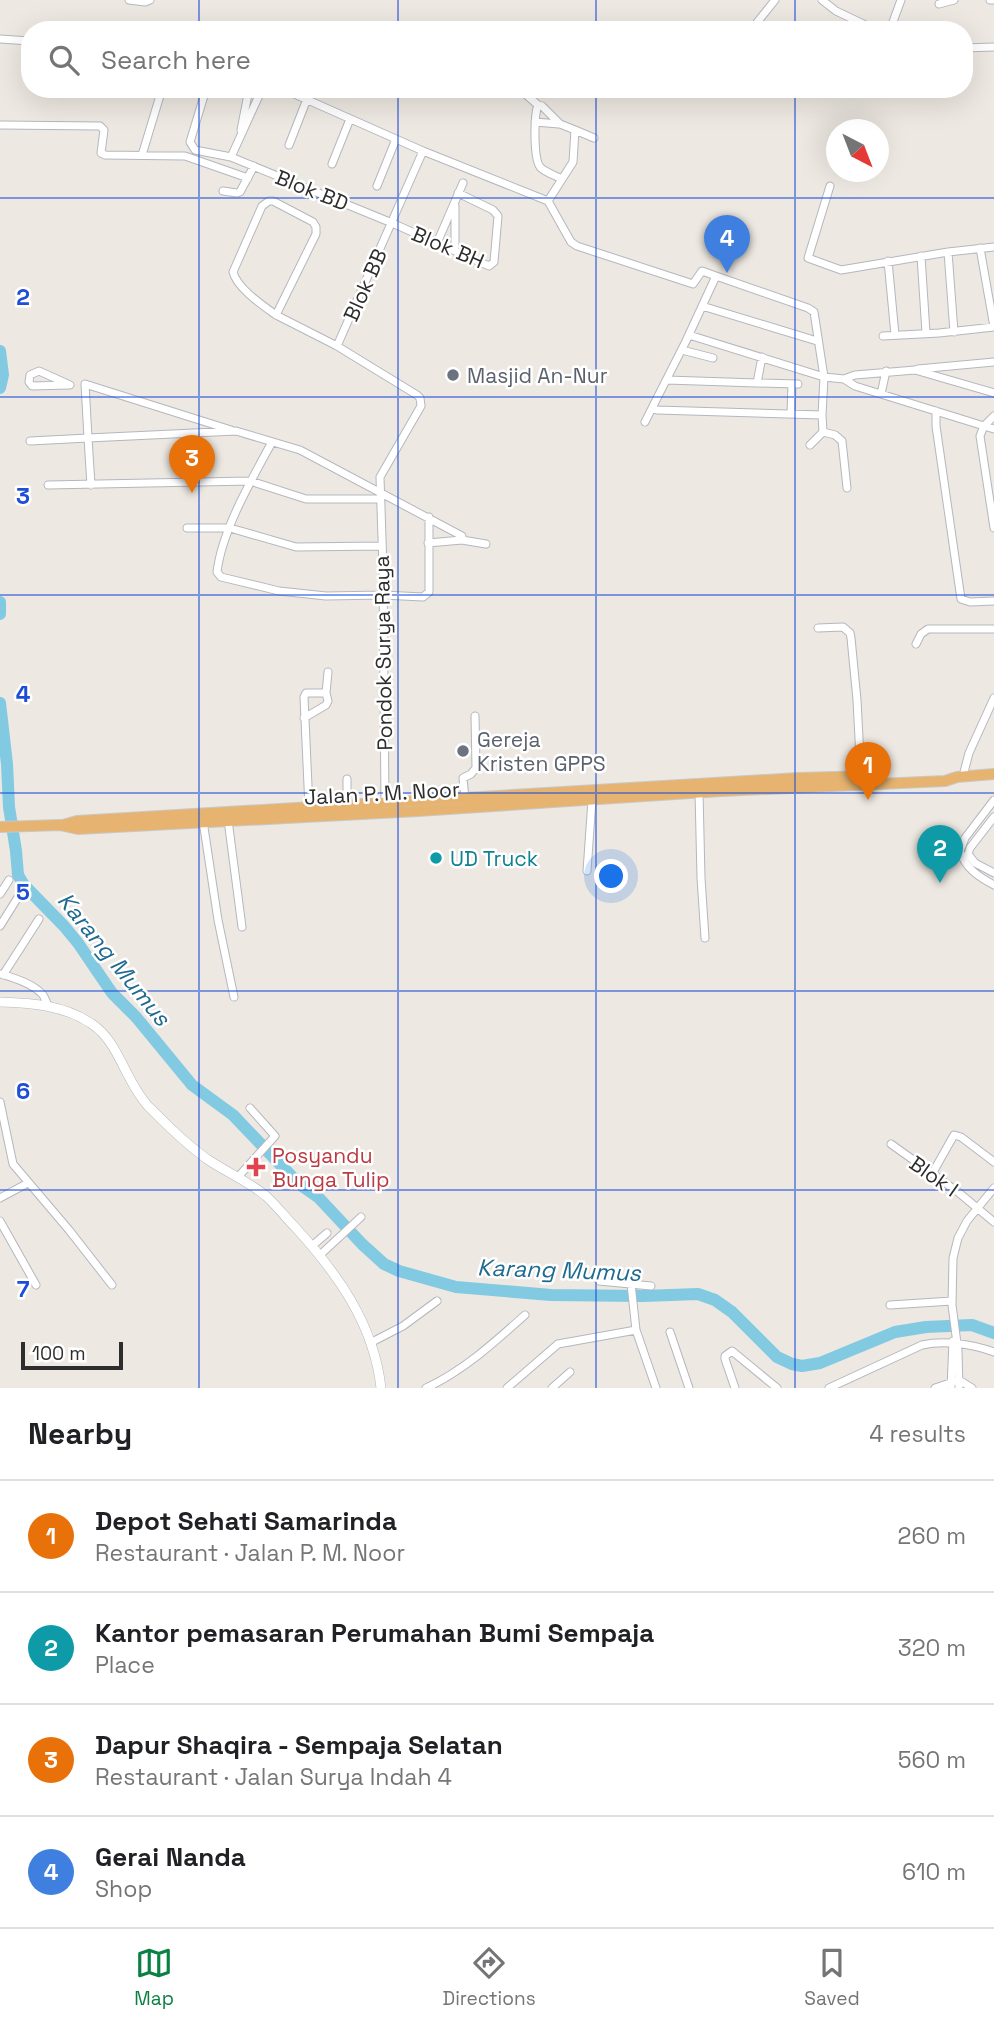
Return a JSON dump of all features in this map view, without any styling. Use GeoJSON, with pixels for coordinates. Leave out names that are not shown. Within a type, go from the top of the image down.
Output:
{"type":"FeatureCollection","features":[{"type":"Feature","properties":{"kind":"highway","name":"Jalan P. M. Noor"},"geometry":{"type":"LineString","coordinates":[[1,827],[60,825],[77,821],[230,818],[699,792],[844,781],[860,777],[994,774]]}},
{"type":"Feature","properties":{"kind":"highway","name":"Jalan P. M. Noor"},"geometry":{"type":"LineString","coordinates":[[60,825],[78,829],[202,821],[309,808],[385,808],[466,799],[589,797],[844,781],[945,781],[960,776]]}},
{"type":"Feature","properties":{"kind":"street"},"geometry":{"type":"LineString","coordinates":[[129,0],[149,0]]}},
{"type":"Feature","properties":{"kind":"street"},"geometry":{"type":"LineString","coordinates":[[758,21],[775,0]]}},
{"type":"Feature","properties":{"kind":"street"},"geometry":{"type":"LineString","coordinates":[[822,0],[856,21]]}},
{"type":"Feature","properties":{"kind":"street"},"geometry":{"type":"LineString","coordinates":[[893,21],[901,0]]}},
{"type":"Feature","properties":{"kind":"street"},"geometry":{"type":"LineString","coordinates":[[939,4],[954,0]]}},
{"type":"Feature","properties":{"kind":"street"},"geometry":{"type":"LineString","coordinates":[[0,39],[21,40]]}},
{"type":"Feature","properties":{"kind":"street"},"geometry":{"type":"LineString","coordinates":[[973,48],[994,47]]}},
{"type":"Feature","properties":{"kind":"street"},"geometry":{"type":"LineString","coordinates":[[142,155],[159,98]]}},
{"type":"Feature","properties":{"kind":"street","name":"Blok BD"},"geometry":{"type":"LineString","coordinates":[[204,98],[191,145],[195,150],[232,157],[392,223]]}},
{"type":"Feature","properties":{"kind":"street"},"geometry":{"type":"LineString","coordinates":[[241,134],[247,98]]}},
{"type":"Feature","properties":{"kind":"street"},"geometry":{"type":"LineString","coordinates":[[232,157],[258,98]]}},
{"type":"Feature","properties":{"kind":"street"},"geometry":{"type":"LineString","coordinates":[[529,98],[560,124]]}},
{"type":"Feature","properties":{"kind":"street"},"geometry":{"type":"LineString","coordinates":[[289,145],[307,99],[423,151],[548,201],[570,242],[577,246],[692,284],[701,271],[812,309],[823,383],[823,432],[810,445]]}},
{"type":"Feature","properties":{"kind":"street"},"geometry":{"type":"LineString","coordinates":[[538,106],[535,122],[537,163],[542,169],[562,179]]}},
{"type":"Feature","properties":{"kind":"street"},"geometry":{"type":"LineString","coordinates":[[332,164],[350,119]]}},
{"type":"Feature","properties":{"kind":"street"},"geometry":{"type":"LineString","coordinates":[[535,122],[560,124],[594,138]]}},
{"type":"Feature","properties":{"kind":"street"},"geometry":{"type":"LineString","coordinates":[[0,125],[100,126],[104,130],[102,154],[107,156],[186,156],[246,182]]}},
{"type":"Feature","properties":{"kind":"street"},"geometry":{"type":"LineString","coordinates":[[548,201],[573,162],[575,130]]}},
{"type":"Feature","properties":{"kind":"street"},"geometry":{"type":"LineString","coordinates":[[377,186],[396,139]]}},
{"type":"Feature","properties":{"kind":"street","name":"Blok BB"},"geometry":{"type":"LineString","coordinates":[[337,346],[423,151]]}},
{"type":"Feature","properties":{"kind":"street"},"geometry":{"type":"LineString","coordinates":[[223,191],[240,192],[254,166]]}},
{"type":"Feature","properties":{"kind":"street"},"geometry":{"type":"LineString","coordinates":[[437,243],[463,183]]}},
{"type":"Feature","properties":{"kind":"street"},"geometry":{"type":"LineString","coordinates":[[830,186],[808,258],[841,270],[994,247]]}},
{"type":"Feature","properties":{"kind":"street","name":"Blok BH"},"geometry":{"type":"LineString","coordinates":[[392,223],[489,266],[493,265],[498,218],[493,210],[458,193]]}},
{"type":"Feature","properties":{"kind":"street"},"geometry":{"type":"LineString","coordinates":[[276,314],[316,234],[316,227],[313,222],[273,201],[268,201],[262,206],[233,272],[235,280],[261,305],[276,314],[337,346]]}},
{"type":"Feature","properties":{"kind":"street"},"geometry":{"type":"LineString","coordinates":[[455,201],[455,251]]}},
{"type":"Feature","properties":{"kind":"street"},"geometry":{"type":"LineString","coordinates":[[883,336],[994,327],[980,248]]}},
{"type":"Feature","properties":{"kind":"street"},"geometry":{"type":"LineString","coordinates":[[948,252],[954,332]]}},
{"type":"Feature","properties":{"kind":"street"},"geometry":{"type":"LineString","coordinates":[[921,256],[926,333]]}},
{"type":"Feature","properties":{"kind":"street"},"geometry":{"type":"LineString","coordinates":[[888,261],[895,335]]}},
{"type":"Feature","properties":{"kind":"street"},"geometry":{"type":"LineString","coordinates":[[645,422],[716,276]]}},
{"type":"Feature","properties":{"kind":"street"},"geometry":{"type":"LineString","coordinates":[[702,306],[817,341]]}},
{"type":"Feature","properties":{"kind":"street"},"geometry":{"type":"LineString","coordinates":[[685,343],[713,358]]}},
{"type":"Feature","properties":{"kind":"street"},"geometry":{"type":"LineString","coordinates":[[685,343],[762,360],[823,383],[886,371],[994,362]]}},
{"type":"Feature","properties":{"kind":"street","name":"Pondok Surya Raya"},"geometry":{"type":"LineString","coordinates":[[337,346],[420,398],[421,406],[380,477],[385,808]]}},
{"type":"Feature","properties":{"kind":"street"},"geometry":{"type":"LineString","coordinates":[[757,383],[762,360]]}},
{"type":"Feature","properties":{"kind":"street"},"geometry":{"type":"LineString","coordinates":[[915,370],[994,393]]}},
{"type":"Feature","properties":{"kind":"street"},"geometry":{"type":"LineString","coordinates":[[70,385],[39,371],[34,372],[29,379],[35,387],[70,385],[85,384],[300,450],[380,496],[429,517],[461,535],[461,540]]}},
{"type":"Feature","properties":{"kind":"street"},"geometry":{"type":"LineString","coordinates":[[881,394],[886,371]]}},
{"type":"Feature","properties":{"kind":"street"},"geometry":{"type":"LineString","coordinates":[[844,379],[855,386],[982,430],[994,429]]}},
{"type":"Feature","properties":{"kind":"street"},"geometry":{"type":"LineString","coordinates":[[667,380],[795,384],[791,414]]}},
{"type":"Feature","properties":{"kind":"street"},"geometry":{"type":"LineString","coordinates":[[85,384],[91,485]]}},
{"type":"Feature","properties":{"kind":"street"},"geometry":{"type":"LineString","coordinates":[[652,408],[822,415]]}},
{"type":"Feature","properties":{"kind":"street"},"geometry":{"type":"LineString","coordinates":[[936,414],[961,599],[970,602],[994,601]]}},
{"type":"Feature","properties":{"kind":"street"},"geometry":{"type":"LineString","coordinates":[[994,416],[982,430],[994,528]]}},
{"type":"Feature","properties":{"kind":"street"},"geometry":{"type":"LineString","coordinates":[[30,441],[236,431]]}},
{"type":"Feature","properties":{"kind":"street"},"geometry":{"type":"LineString","coordinates":[[823,432],[835,435],[842,441],[847,488]]}},
{"type":"Feature","properties":{"kind":"street"},"geometry":{"type":"LineString","coordinates":[[272,442],[250,481],[230,528],[218,566],[217,572],[221,577],[279,591],[326,596],[423,597],[429,589],[429,517]]}},
{"type":"Feature","properties":{"kind":"street"},"geometry":{"type":"LineString","coordinates":[[48,485],[250,481],[306,499],[380,496]]}},
{"type":"Feature","properties":{"kind":"street"},"geometry":{"type":"LineString","coordinates":[[187,528],[230,528],[296,547],[382,545]]}},
{"type":"Feature","properties":{"kind":"street"},"geometry":{"type":"LineString","coordinates":[[428,543],[461,540],[486,544]]}},
{"type":"Feature","properties":{"kind":"street"},"geometry":{"type":"LineString","coordinates":[[818,628],[844,627],[852,638],[860,777]]}},
{"type":"Feature","properties":{"kind":"street"},"geometry":{"type":"LineString","coordinates":[[916,644],[921,634],[928,629],[994,629]]}},
{"type":"Feature","properties":{"kind":"street"},"geometry":{"type":"LineString","coordinates":[[304,718],[326,705],[328,672]]}},
{"type":"Feature","properties":{"kind":"street"},"geometry":{"type":"LineString","coordinates":[[309,808],[304,697],[306,693],[327,693]]}},
{"type":"Feature","properties":{"kind":"street"},"geometry":{"type":"LineString","coordinates":[[960,776],[994,698]]}},
{"type":"Feature","properties":{"kind":"street"},"geometry":{"type":"LineString","coordinates":[[466,799],[463,778],[476,768],[475,716]]}},
{"type":"Feature","properties":{"kind":"street"},"geometry":{"type":"LineString","coordinates":[[347,779],[347,806]]}},
{"type":"Feature","properties":{"kind":"street"},"geometry":{"type":"LineString","coordinates":[[699,792],[705,938]]}},
{"type":"Feature","properties":{"kind":"street"},"geometry":{"type":"LineString","coordinates":[[587,871],[589,797]]}},
{"type":"Feature","properties":{"kind":"street"},"geometry":{"type":"LineString","coordinates":[[994,800],[965,838],[960,851],[994,873]]}},
{"type":"Feature","properties":{"kind":"street"},"geometry":{"type":"LineString","coordinates":[[965,856],[994,817]]}},
{"type":"Feature","properties":{"kind":"street"},"geometry":{"type":"LineString","coordinates":[[230,818],[242,926]]}},
{"type":"Feature","properties":{"kind":"street"},"geometry":{"type":"LineString","coordinates":[[202,821],[234,997]]}},
{"type":"Feature","properties":{"kind":"street"},"geometry":{"type":"LineString","coordinates":[[965,856],[971,871],[994,885]]}},
{"type":"Feature","properties":{"kind":"street"},"geometry":{"type":"LineString","coordinates":[[0,894],[9,880]]}},
{"type":"Feature","properties":{"kind":"street"},"geometry":{"type":"LineString","coordinates":[[0,926],[20,894]]}},
{"type":"Feature","properties":{"kind":"street"},"geometry":{"type":"LineString","coordinates":[[39,919],[1,974],[44,992],[48,1005]]}},
{"type":"Feature","properties":{"kind":"street"},"geometry":{"type":"LineString","coordinates":[[0,1002],[48,1005],[78,1015],[101,1030],[111,1042],[139,1097],[176,1134],[209,1160],[267,1197],[320,1255],[358,1312],[372,1342],[381,1388]]}},
{"type":"Feature","properties":{"kind":"street"},"geometry":{"type":"LineString","coordinates":[[0,1102],[13,1164],[113,1285]]}},
{"type":"Feature","properties":{"kind":"street"},"geometry":{"type":"LineString","coordinates":[[238,1177],[275,1137],[250,1108]]}},
{"type":"Feature","properties":{"kind":"street"},"geometry":{"type":"LineString","coordinates":[[933,1174],[954,1135],[994,1162]]}},
{"type":"Feature","properties":{"kind":"street","name":"Blok I"},"geometry":{"type":"LineString","coordinates":[[891,1144],[994,1222]]}},
{"type":"Feature","properties":{"kind":"street"},"geometry":{"type":"LineString","coordinates":[[0,1198],[28,1183]]}},
{"type":"Feature","properties":{"kind":"street"},"geometry":{"type":"LineString","coordinates":[[955,1384],[953,1258],[958,1238],[977,1208],[994,1188]]}},
{"type":"Feature","properties":{"kind":"street"},"geometry":{"type":"LineString","coordinates":[[320,1255],[360,1219]]}},
{"type":"Feature","properties":{"kind":"street"},"geometry":{"type":"LineString","coordinates":[[0,1221],[36,1285]]}},
{"type":"Feature","properties":{"kind":"street"},"geometry":{"type":"LineString","coordinates":[[312,1246],[327,1233]]}},
{"type":"Feature","properties":{"kind":"street"},"geometry":{"type":"LineString","coordinates":[[598,1281],[651,1286]]}},
{"type":"Feature","properties":{"kind":"street"},"geometry":{"type":"LineString","coordinates":[[631,1286],[636,1330],[656,1388]]}},
{"type":"Feature","properties":{"kind":"street"},"geometry":{"type":"LineString","coordinates":[[372,1342],[403,1326],[437,1301]]}},
{"type":"Feature","properties":{"kind":"street"},"geometry":{"type":"LineString","coordinates":[[890,1305],[952,1303]]}},
{"type":"Feature","properties":{"kind":"street"},"geometry":{"type":"LineString","coordinates":[[431,1387],[479,1354],[525,1315]]}},
{"type":"Feature","properties":{"kind":"street"},"geometry":{"type":"LineString","coordinates":[[507,1388],[558,1344],[636,1330]]}},
{"type":"Feature","properties":{"kind":"street"},"geometry":{"type":"LineString","coordinates":[[670,1332],[689,1388]]}},
{"type":"Feature","properties":{"kind":"street"},"geometry":{"type":"LineString","coordinates":[[829,1388],[922,1345],[935,1342],[955,1340],[994,1352]]}},
{"type":"Feature","properties":{"kind":"street"},"geometry":{"type":"LineString","coordinates":[[735,1388],[725,1359],[732,1351],[777,1388]]}},
{"type":"Feature","properties":{"kind":"street"},"geometry":{"type":"LineString","coordinates":[[552,1388],[570,1372]]}},
{"type":"Feature","properties":{"kind":"street"},"geometry":{"type":"LineString","coordinates":[[935,1388],[955,1384],[972,1388]]}},
{"type":"Feature","properties":{"kind":"waterway","name":"Karang Mumus"},"geometry":{"type":"LineString","coordinates":[[0,351],[3,375],[0,388]]}},
{"type":"Feature","properties":{"kind":"waterway","name":"Karang Mumus"},"geometry":{"type":"LineString","coordinates":[[0,602],[0,614]]}},
{"type":"Feature","properties":{"kind":"waterway","name":"Karang Mumus"},"geometry":{"type":"LineString","coordinates":[[0,703],[9,807],[18,875],[24,885],[64,926],[112,993],[136,1017],[192,1085],[233,1115],[298,1183],[318,1197],[384,1264],[399,1271],[456,1287],[551,1295],[698,1294],[715,1300],[732,1312],[777,1357],[802,1366],[820,1363],[895,1332],[926,1327],[972,1325],[994,1333]]}},
{"type":"Feature","properties":{"kind":"place","name":"Gerai Nanda"},"geometry":{"type":"Point","coordinates":[727,273]}},
{"type":"Feature","properties":{"kind":"place","name":"Masjid An-Nur"},"geometry":{"type":"Point","coordinates":[453,375]}},
{"type":"Feature","properties":{"kind":"place","name":"Dapur Shaqira - Sempaja Selatan"},"geometry":{"type":"Point","coordinates":[192,493]}},
{"type":"Feature","properties":{"kind":"place","name":"Gereja Kristen GPPS"},"geometry":{"type":"Point","coordinates":[463,751]}},
{"type":"Feature","properties":{"kind":"place","name":"Depot Sehati Samarinda"},"geometry":{"type":"Point","coordinates":[868,800]}},
{"type":"Feature","properties":{"kind":"place","name":"UD Truck"},"geometry":{"type":"Point","coordinates":[436,858]}},
{"type":"Feature","properties":{"kind":"place","name":"Kantor pemasaran Perumahan Bumi Sempaja"},"geometry":{"type":"Point","coordinates":[940,883]}},
{"type":"Feature","properties":{"kind":"place","name":"Posyandu Bunga Tulip"},"geometry":{"type":"Point","coordinates":[256,1167]}}]}
